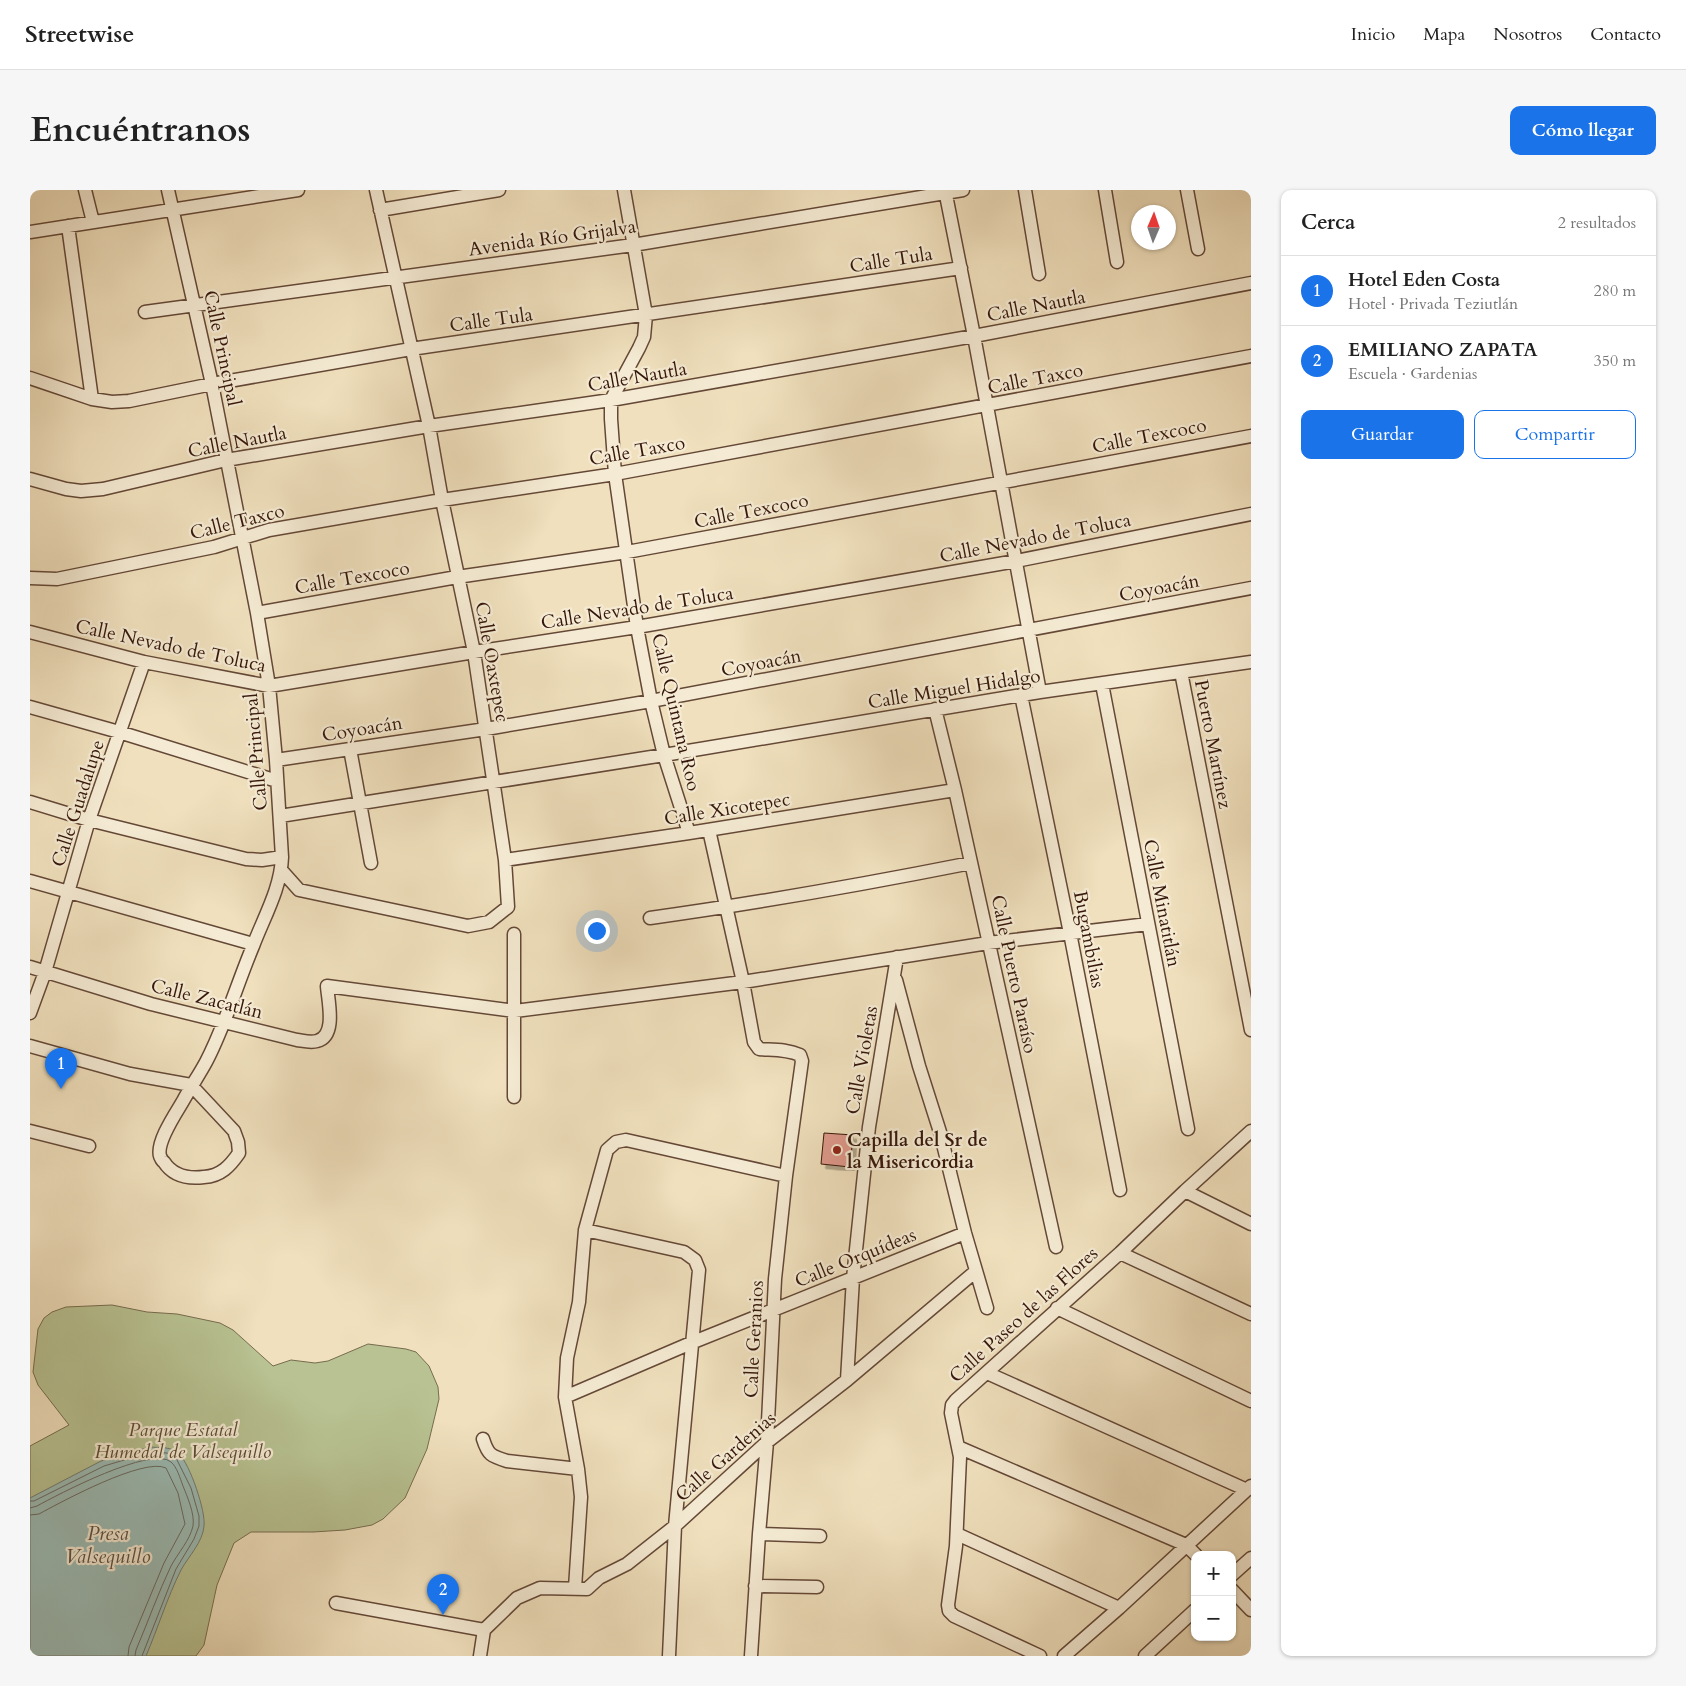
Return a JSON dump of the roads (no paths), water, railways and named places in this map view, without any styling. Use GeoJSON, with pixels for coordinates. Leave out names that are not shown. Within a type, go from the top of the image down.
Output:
{"type":"FeatureCollection","features":[{"type":"Feature","properties":{"kind":"street"},"geometry":{"type":"LineString","coordinates":[[85,190],[93,222]]}},
{"type":"Feature","properties":{"kind":"street","name":"Calle Principal"},"geometry":{"type":"LineString","coordinates":[[168,190],[212,384],[257,613],[268,686],[276,760],[282,857],[282,871],[272,901],[206,1062],[191,1085],[160,1143],[160,1156],[167,1167],[179,1175],[192,1178],[208,1177],[222,1172],[232,1164],[239,1153],[238,1142],[234,1131],[191,1085]]}},
{"type":"Feature","properties":{"kind":"street"},"geometry":{"type":"LineString","coordinates":[[30,232],[275,192],[298,190]]}},
{"type":"Feature","properties":{"kind":"street","name":"Calle Oaxtepec"},"geometry":{"type":"LineString","coordinates":[[282,871],[299,890],[468,926],[489,922],[508,907],[505,860],[474,652],[457,577],[429,426],[376,190]]}},
{"type":"Feature","properties":{"kind":"street"},"geometry":{"type":"LineString","coordinates":[[380,210],[499,190]]}},
{"type":"Feature","properties":{"kind":"street"},"geometry":{"type":"LineString","coordinates":[[611,400],[640,348],[644,337],[646,315],[632,245],[624,190]]}},
{"type":"Feature","properties":{"kind":"street","name":"Avenida Río Grijalva"},"geometry":{"type":"LineString","coordinates":[[145,312],[632,245],[963,190]]}},
{"type":"Feature","properties":{"kind":"street"},"geometry":{"type":"LineString","coordinates":[[1025,190],[1039,274]]}},
{"type":"Feature","properties":{"kind":"street"},"geometry":{"type":"LineString","coordinates":[[1105,190],[1117,262]]}},
{"type":"Feature","properties":{"kind":"street"},"geometry":{"type":"LineString","coordinates":[[1187,190],[1198,249]]}},
{"type":"Feature","properties":{"kind":"street"},"geometry":{"type":"LineString","coordinates":[[945,192],[974,336],[1040,692]]}},
{"type":"Feature","properties":{"kind":"street"},"geometry":{"type":"LineString","coordinates":[[68,226],[92,399]]}},
{"type":"Feature","properties":{"kind":"street","name":"Calle Tula"},"geometry":{"type":"LineString","coordinates":[[30,378],[92,399],[112,402],[129,401],[212,384],[411,349],[961,268]]}},
{"type":"Feature","properties":{"kind":"street","name":"Calle Nautla"},"geometry":{"type":"LineString","coordinates":[[30,479],[66,489],[81,491],[102,489],[226,460],[429,426],[611,400],[974,336],[1251,283]]}},
{"type":"Feature","properties":{"kind":"street","name":"Calle Taxco"},"geometry":{"type":"LineString","coordinates":[[30,578],[57,579],[214,547],[269,530],[442,500],[615,474],[1251,356]]}},
{"type":"Feature","properties":{"kind":"street","name":"Calle Quintana Roo"},"geometry":{"type":"LineString","coordinates":[[611,400],[615,474],[637,627],[651,701],[664,755],[689,833]]}},
{"type":"Feature","properties":{"kind":"street","name":"Calle Texcoco"},"geometry":{"type":"LineString","coordinates":[[257,613],[457,577],[627,552],[1251,436]]}},
{"type":"Feature","properties":{"kind":"street","name":"Calle Nevado de Toluca"},"geometry":{"type":"LineString","coordinates":[[30,632],[144,662],[268,686],[637,627],[1016,561],[1251,514]]}},
{"type":"Feature","properties":{"kind":"street","name":"Coyoacán"},"geometry":{"type":"LineString","coordinates":[[276,760],[486,729],[651,701],[1251,588]]}},
{"type":"Feature","properties":{"kind":"street","name":"Calle Guadalupe"},"geometry":{"type":"LineString","coordinates":[[30,1013],[45,972],[89,820],[144,662]]}},
{"type":"Feature","properties":{"kind":"street","name":"Calle Miguel Hidalgo"},"geometry":{"type":"LineString","coordinates":[[493,783],[1040,692],[1251,662]]}},
{"type":"Feature","properties":{"kind":"street","name":"Puerto Martínez"},"geometry":{"type":"LineString","coordinates":[[1181,672],[1251,1030]]}},
{"type":"Feature","properties":{"kind":"street","name":"Calle Minatitlán"},"geometry":{"type":"LineString","coordinates":[[1102,684],[1188,1129]]}},
{"type":"Feature","properties":{"kind":"street","name":"Bugambilias"},"geometry":{"type":"LineString","coordinates":[[1021,696],[1120,1190]]}},
{"type":"Feature","properties":{"kind":"street"},"geometry":{"type":"LineString","coordinates":[[30,707],[119,732],[277,781]]}},
{"type":"Feature","properties":{"kind":"street","name":"Calle Puerto Paraíso"},"geometry":{"type":"LineString","coordinates":[[935,710],[956,790],[1056,1247]]}},
{"type":"Feature","properties":{"kind":"street"},"geometry":{"type":"LineString","coordinates":[[350,749],[371,863]]}},
{"type":"Feature","properties":{"kind":"street"},"geometry":{"type":"LineString","coordinates":[[280,816],[493,783]]}},
{"type":"Feature","properties":{"kind":"street","name":"Calle Xicotepec"},"geometry":{"type":"LineString","coordinates":[[505,860],[709,830],[956,790]]}},
{"type":"Feature","properties":{"kind":"street"},"geometry":{"type":"LineString","coordinates":[[30,802],[89,820],[246,859],[262,860],[282,857]]}},
{"type":"Feature","properties":{"kind":"street"},"geometry":{"type":"LineString","coordinates":[[709,830],[743,982]]}},
{"type":"Feature","properties":{"kind":"street"},"geometry":{"type":"LineString","coordinates":[[650,918],[726,908],[872,883],[971,863]]}},
{"type":"Feature","properties":{"kind":"street"},"geometry":{"type":"LineString","coordinates":[[30,880],[253,944]]}},
{"type":"Feature","properties":{"kind":"street"},"geometry":{"type":"LineString","coordinates":[[515,1011],[743,982],[988,943],[1148,924]]}},
{"type":"Feature","properties":{"kind":"street"},"geometry":{"type":"LineString","coordinates":[[514,934],[514,1097]]}},
{"type":"Feature","properties":{"kind":"street","name":"Calle Violetas"},"geometry":{"type":"LineString","coordinates":[[847,1380],[853,1278],[869,1127],[897,957]]}},
{"type":"Feature","properties":{"kind":"street","name":"Calle Zacatlán"},"geometry":{"type":"LineString","coordinates":[[30,967],[151,1004],[297,1040],[319,1041],[328,1034],[330,1026],[326,986],[515,1011]]}},
{"type":"Feature","properties":{"kind":"street"},"geometry":{"type":"LineString","coordinates":[[894,976],[916,1057],[940,1132],[965,1233],[987,1308]]}},
{"type":"Feature","properties":{"kind":"street","name":"Calle Geranios"},"geometry":{"type":"LineString","coordinates":[[743,982],[754,1042],[759,1049],[780,1049],[800,1055],[802,1061],[786,1176],[775,1279],[767,1442],[751,1656]]}},
{"type":"Feature","properties":{"kind":"street"},"geometry":{"type":"LineString","coordinates":[[30,1046],[130,1074],[191,1085]]}},
{"type":"Feature","properties":{"kind":"street"},"geometry":{"type":"LineString","coordinates":[[30,1131],[89,1146]]}},
{"type":"Feature","properties":{"kind":"street","name":"Calle Paseo de las Flores"},"geometry":{"type":"LineString","coordinates":[[1040,1656],[954,1616],[949,1611],[948,1605],[957,1534],[960,1457],[951,1413],[952,1405],[1251,1131]]}},
{"type":"Feature","properties":{"kind":"street"},"geometry":{"type":"LineString","coordinates":[[575,1588],[581,1497],[565,1397],[567,1358],[579,1302],[584,1230],[607,1150],[616,1142],[626,1140],[786,1176]]}},
{"type":"Feature","properties":{"kind":"street"},"geometry":{"type":"LineString","coordinates":[[1185,1190],[1251,1224]]}},
{"type":"Feature","properties":{"kind":"street"},"geometry":{"type":"LineString","coordinates":[[584,1230],[684,1252],[695,1260],[699,1270],[675,1526],[670,1656]]}},
{"type":"Feature","properties":{"kind":"street","name":"Calle Orquídeas"},"geometry":{"type":"LineString","coordinates":[[565,1397],[965,1233]]}},
{"type":"Feature","properties":{"kind":"street"},"geometry":{"type":"LineString","coordinates":[[1120,1253],[1251,1314]]}},
{"type":"Feature","properties":{"kind":"street","name":"Calle Gardenias"},"geometry":{"type":"LineString","coordinates":[[484,1630],[517,1598],[540,1588],[587,1589],[599,1578],[627,1564],[675,1526],[767,1442],[847,1380],[976,1271]]}},
{"type":"Feature","properties":{"kind":"street"},"geometry":{"type":"LineString","coordinates":[[1057,1308],[1251,1401]]}},
{"type":"Feature","properties":{"kind":"street"},"geometry":{"type":"LineString","coordinates":[[987,1373],[1249,1488],[1064,1656]]}},
{"type":"Feature","properties":{"kind":"street"},"geometry":{"type":"LineString","coordinates":[[483,1440],[487,1452],[496,1458],[507,1461],[578,1469]]}},
{"type":"Feature","properties":{"kind":"street"},"geometry":{"type":"LineString","coordinates":[[958,1447],[1186,1546],[1192,1551]]}},
{"type":"Feature","properties":{"kind":"street"},"geometry":{"type":"LineString","coordinates":[[759,1534],[820,1536]]}},
{"type":"Feature","properties":{"kind":"street"},"geometry":{"type":"LineString","coordinates":[[957,1534],[1119,1608]]}},
{"type":"Feature","properties":{"kind":"street"},"geometry":{"type":"LineString","coordinates":[[1236,1571],[1251,1558]]}},
{"type":"Feature","properties":{"kind":"street"},"geometry":{"type":"LineString","coordinates":[[756,1586],[817,1587]]}},
{"type":"Feature","properties":{"kind":"street"},"geometry":{"type":"LineString","coordinates":[[1236,1594],[1251,1610]]}},
{"type":"Feature","properties":{"kind":"street"},"geometry":{"type":"LineString","coordinates":[[336,1603],[484,1630],[480,1656]]}},
{"type":"Feature","properties":{"kind":"street"},"geometry":{"type":"LineString","coordinates":[[1145,1656],[1191,1614]]}},
{"type":"Feature","properties":{"kind":"water","name":"Presa Valsequillo"},"geometry":{"type":"Polygon","coordinates":[[[150,1447],[176,1451],[183,1459],[200,1500],[204,1526],[198,1544],[176,1581],[146,1656],[30,1656],[30,1498],[101,1461],[150,1447]]]}},
{"type":"Feature","properties":{"kind":"place","name":"Hotel Eden Costa"},"geometry":{"type":"Point","coordinates":[61,1089]}},
{"type":"Feature","properties":{"kind":"place","name":"Capilla del Sr de la Misericordia"},"geometry":{"type":"Point","coordinates":[837,1150]}},
{"type":"Feature","properties":{"kind":"place","name":"EMILIANO ZAPATA"},"geometry":{"type":"Point","coordinates":[443,1615]}},
{"type":"Feature","properties":{"kind":"park label","name":"Parque Estatal Humedal de Valsequillo"},"geometry":{"type":"Point","coordinates":[183,1440]}}]}
